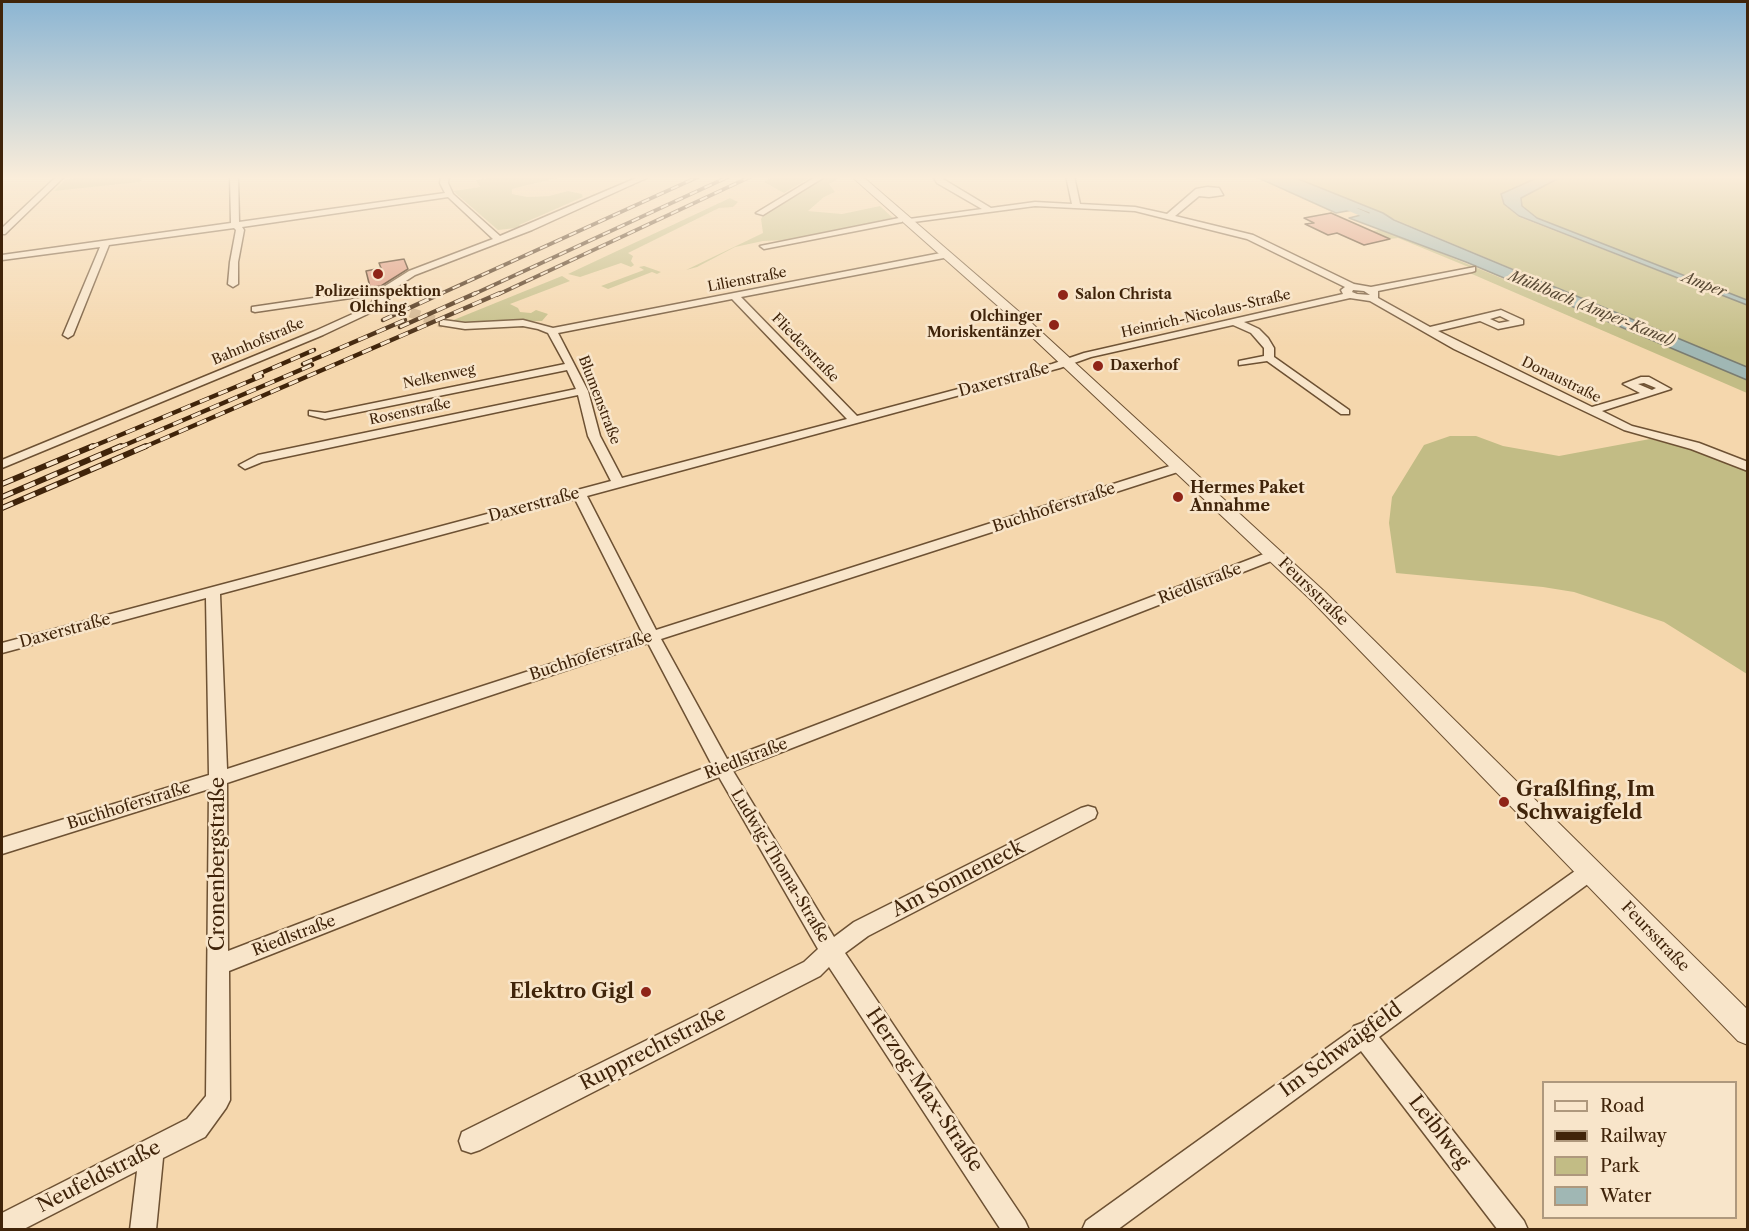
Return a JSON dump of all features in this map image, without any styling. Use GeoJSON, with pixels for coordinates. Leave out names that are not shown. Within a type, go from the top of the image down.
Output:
{"type":"FeatureCollection","features":[{"type":"Feature","properties":{"kind":"street"},"geometry":{"type":"LineString","coordinates":[[2,258],[190,233]]}},
{"type":"Feature","properties":{"kind":"street"},"geometry":{"type":"LineString","coordinates":[[233,284],[234,261],[239,233]]}},
{"type":"Feature","properties":{"kind":"street"},"geometry":{"type":"LineString","coordinates":[[492,233],[499,240]]}},
{"type":"Feature","properties":{"kind":"street"},"geometry":{"type":"LineString","coordinates":[[255,309],[385,290],[412,273],[514,233]]}},
{"type":"Feature","properties":{"kind":"street","name":"Donaustraße"},"geometry":{"type":"LineString","coordinates":[[764,246],[834,233]]}},
{"type":"Feature","properties":{"kind":"street","name":"Feursstraße"},"geometry":{"type":"LineString","coordinates":[[919,233],[1067,362],[1330,608],[1748,1031]]}},
{"type":"Feature","properties":{"kind":"street","name":"Donaustraße"},"geometry":{"type":"LineString","coordinates":[[1236,233],[1250,237],[1351,291],[1371,294],[1458,346],[1590,411],[1628,428],[1695,446],[1748,467]]}},
{"type":"Feature","properties":{"kind":"street"},"geometry":{"type":"LineString","coordinates":[[68,335],[105,245]]}},
{"type":"Feature","properties":{"kind":"street","name":"Lilienstraße"},"geometry":{"type":"LineString","coordinates":[[552,331],[946,255]]}},
{"type":"Feature","properties":{"kind":"street"},"geometry":{"type":"LineString","coordinates":[[1371,294],[1472,269]]}},
{"type":"Feature","properties":{"kind":"street"},"geometry":{"type":"LineString","coordinates":[[385,290],[377,303],[396,308]]}},
{"type":"Feature","properties":{"kind":"street","name":"Heinrich-Nicolaus-Straße"},"geometry":{"type":"LineString","coordinates":[[1067,362],[1088,355],[1235,322],[1351,291]]}},
{"type":"Feature","properties":{"kind":"street","name":"Fliederstraße"},"geometry":{"type":"LineString","coordinates":[[735,296],[855,420]]}},
{"type":"Feature","properties":{"kind":"street","name":"Bahnhofstraße"},"geometry":{"type":"LineString","coordinates":[[2,464],[319,333],[377,303]]}},
{"type":"Feature","properties":{"kind":"street"},"geometry":{"type":"LineString","coordinates":[[1430,330],[1481,318]]}},
{"type":"Feature","properties":{"kind":"street"},"geometry":{"type":"LineString","coordinates":[[443,322],[465,326],[531,324],[552,331]]}},
{"type":"Feature","properties":{"kind":"street"},"geometry":{"type":"LineString","coordinates":[[1235,322],[1255,331],[1264,340],[1269,348],[1269,358]]}},
{"type":"Feature","properties":{"kind":"street","name":"Blumenstraße"},"geometry":{"type":"LineString","coordinates":[[552,331],[572,366],[594,436],[618,482]]}},
{"type":"Feature","properties":{"kind":"street"},"geometry":{"type":"LineString","coordinates":[[1243,363],[1269,358],[1345,412]]}},
{"type":"Feature","properties":{"kind":"street","name":"Daxerstraße"},"geometry":{"type":"LineString","coordinates":[[2,648],[1067,362]]}},
{"type":"Feature","properties":{"kind":"street","name":"Nelkenweg"},"geometry":{"type":"LineString","coordinates":[[313,413],[325,416],[572,366]]}},
{"type":"Feature","properties":{"kind":"street","name":"Rosenstraße"},"geometry":{"type":"LineString","coordinates":[[245,465],[258,459],[582,392]]}},
{"type":"Feature","properties":{"kind":"street"},"geometry":{"type":"LineString","coordinates":[[1590,411],[1650,393]]}},
{"type":"Feature","properties":{"kind":"street","name":"Buchhoferstraße"},"geometry":{"type":"LineString","coordinates":[[2,846],[218,779],[652,636],[1180,467]]}},
{"type":"Feature","properties":{"kind":"street","name":"Ludwig-Thoma-Straße"},"geometry":{"type":"LineString","coordinates":[[579,493],[722,768],[831,951]]}},
{"type":"Feature","properties":{"kind":"street","name":"Riedlstraße"},"geometry":{"type":"LineString","coordinates":[[219,965],[1274,555]]}},
{"type":"Feature","properties":{"kind":"street","name":"Cronenbergstraße"},"geometry":{"type":"LineString","coordinates":[[196,1128],[218,1100],[218,779],[213,591]]}},
{"type":"Feature","properties":{"kind":"street","name":"Am Sonneneck"},"geometry":{"type":"LineString","coordinates":[[831,951],[861,929],[1088,813]]}},
{"type":"Feature","properties":{"kind":"street","name":"Im Schwaigfeld"},"geometry":{"type":"LineString","coordinates":[[1095,1230],[1362,1034],[1589,872]]}},
{"type":"Feature","properties":{"kind":"street","name":"Rupprechtstraße"},"geometry":{"type":"LineString","coordinates":[[471,1141],[812,969],[831,951]]}},
{"type":"Feature","properties":{"kind":"street","name":"Herzog-Max-Straße"},"geometry":{"type":"LineString","coordinates":[[831,951],[1016,1230]]}},
{"type":"Feature","properties":{"kind":"street","name":"Leiblweg"},"geometry":{"type":"LineString","coordinates":[[1362,1034],[1515,1230]]}},
{"type":"Feature","properties":{"kind":"street","name":"Neufeldstraße"},"geometry":{"type":"LineString","coordinates":[[2,1226],[196,1128]]}},
{"type":"Feature","properties":{"kind":"street"},"geometry":{"type":"LineString","coordinates":[[143,1230],[151,1151]]}},
{"type":"Feature","properties":{"kind":"green space"},"geometry":{"type":"Polygon","coordinates":[[[654,233],[668,233],[628,253],[633,256],[631,261],[634,265],[631,267],[621,263],[580,277],[568,274],[654,233]]]}},
{"type":"Feature","properties":{"kind":"green space"},"geometry":{"type":"Polygon","coordinates":[[[762,233],[821,233],[735,247],[697,267],[686,270],[762,233]]]}},
{"type":"Feature","properties":{"kind":"green space"},"geometry":{"type":"Polygon","coordinates":[[[1378,233],[1394,233],[1747,380],[1747,393],[1465,271],[1471,268],[1398,238],[1390,239],[1378,233]]]}},
{"type":"Feature","properties":{"kind":"green space"},"geometry":{"type":"Polygon","coordinates":[[[1428,233],[1562,233],[1747,305],[1747,367],[1428,233]]]}},
{"type":"Feature","properties":{"kind":"green space"},"geometry":{"type":"Polygon","coordinates":[[[1577,233],[1747,233],[1747,300],[1577,233]]]}},
{"type":"Feature","properties":{"kind":"green space"},"geometry":{"type":"Polygon","coordinates":[[[644,266],[661,272],[657,274],[652,272],[608,289],[601,286],[644,270],[639,267],[644,266]]]}},
{"type":"Feature","properties":{"kind":"green space"},"geometry":{"type":"Polygon","coordinates":[[[562,276],[570,281],[510,304],[518,308],[520,312],[531,313],[536,310],[548,314],[542,321],[467,323],[451,321],[562,276]]]}},
{"type":"Feature","properties":{"kind":"green space"},"geometry":{"type":"Polygon","coordinates":[[[1450,436],[1476,436],[1503,446],[1559,456],[1650,439],[1747,463],[1747,674],[1664,622],[1574,592],[1396,573],[1389,523],[1392,497],[1424,445],[1450,436]]]}},
{"type":"Feature","properties":{"kind":"water","name":"Mühlbach (Amper-Kanal)"},"geometry":{"type":"Polygon","coordinates":[[[1390,233],[1426,233],[1747,367],[1747,380],[1466,262],[1390,233]]]}},
{"type":"Feature","properties":{"kind":"water","name":"Amper"},"geometry":{"type":"Polygon","coordinates":[[[1564,233],[1577,233],[1747,300],[1747,305],[1564,233]]]}},
{"type":"Feature","properties":{"kind":"building"},"geometry":{"type":"Polygon","coordinates":[[[1338,233],[1377,233],[1390,239],[1364,245],[1338,233]]]}},
{"type":"Feature","properties":{"kind":"building","name":"Polizeiinspektion Olching"},"geometry":{"type":"Polygon","coordinates":[[[404,259],[408,269],[381,286],[370,287],[366,271],[381,268],[379,263],[404,259]]]}},
{"type":"Feature","properties":{"kind":"tunnel"},"geometry":{"type":"LineString","coordinates":[[396,308],[443,323]]}},
{"type":"Feature","properties":{"kind":"railway"},"geometry":{"type":"LineString","coordinates":[[438,295],[574,233]]}},
{"type":"Feature","properties":{"kind":"railway"},"geometry":{"type":"LineString","coordinates":[[472,295],[605,233]]}},
{"type":"Feature","properties":{"kind":"railway"},"geometry":{"type":"LineString","coordinates":[[497,295],[629,233]]}},
{"type":"Feature","properties":{"kind":"railway"},"geometry":{"type":"LineString","coordinates":[[383,320],[442,293]]}},
{"type":"Feature","properties":{"kind":"railway"},"geometry":{"type":"LineString","coordinates":[[400,327],[476,293]]}},
{"type":"Feature","properties":{"kind":"railway"},"geometry":{"type":"LineString","coordinates":[[142,448],[500,293]]}},
{"type":"Feature","properties":{"kind":"railway"},"geometry":{"type":"LineString","coordinates":[[303,364],[405,320]]}},
{"type":"Feature","properties":{"kind":"railway"},"geometry":{"type":"LineString","coordinates":[[254,376],[314,350]]}},
{"type":"Feature","properties":{"kind":"railway"},"geometry":{"type":"LineString","coordinates":[[118,448],[312,365]]}},
{"type":"Feature","properties":{"kind":"railway"},"geometry":{"type":"LineString","coordinates":[[89,448],[262,376]]}},
{"type":"Feature","properties":{"kind":"railway"},"geometry":{"type":"LineString","coordinates":[[2,484],[93,446]]}},
{"type":"Feature","properties":{"kind":"railway"},"geometry":{"type":"LineString","coordinates":[[2,497],[121,446]]}},
{"type":"Feature","properties":{"kind":"railway"},"geometry":{"type":"LineString","coordinates":[[2,508],[146,446]]}},
{"type":"Feature","properties":{"kind":"place","name":"Polizeiinspektion Olching"},"geometry":{"type":"Point","coordinates":[378,274]}},
{"type":"Feature","properties":{"kind":"place","name":"Salon Christa"},"geometry":{"type":"Point","coordinates":[1063,295]}},
{"type":"Feature","properties":{"kind":"place","name":"Olchinger Moriskentänzer"},"geometry":{"type":"Point","coordinates":[1054,325]}},
{"type":"Feature","properties":{"kind":"place","name":"Daxerhof"},"geometry":{"type":"Point","coordinates":[1098,366]}},
{"type":"Feature","properties":{"kind":"place","name":"Hermes Paket Annahme"},"geometry":{"type":"Point","coordinates":[1178,497]}},
{"type":"Feature","properties":{"kind":"place","name":"Graßlfing, Im Schwaigfeld"},"geometry":{"type":"Point","coordinates":[1504,802]}},
{"type":"Feature","properties":{"kind":"place","name":"Elektro Gigl"},"geometry":{"type":"Point","coordinates":[646,992]}}]}
